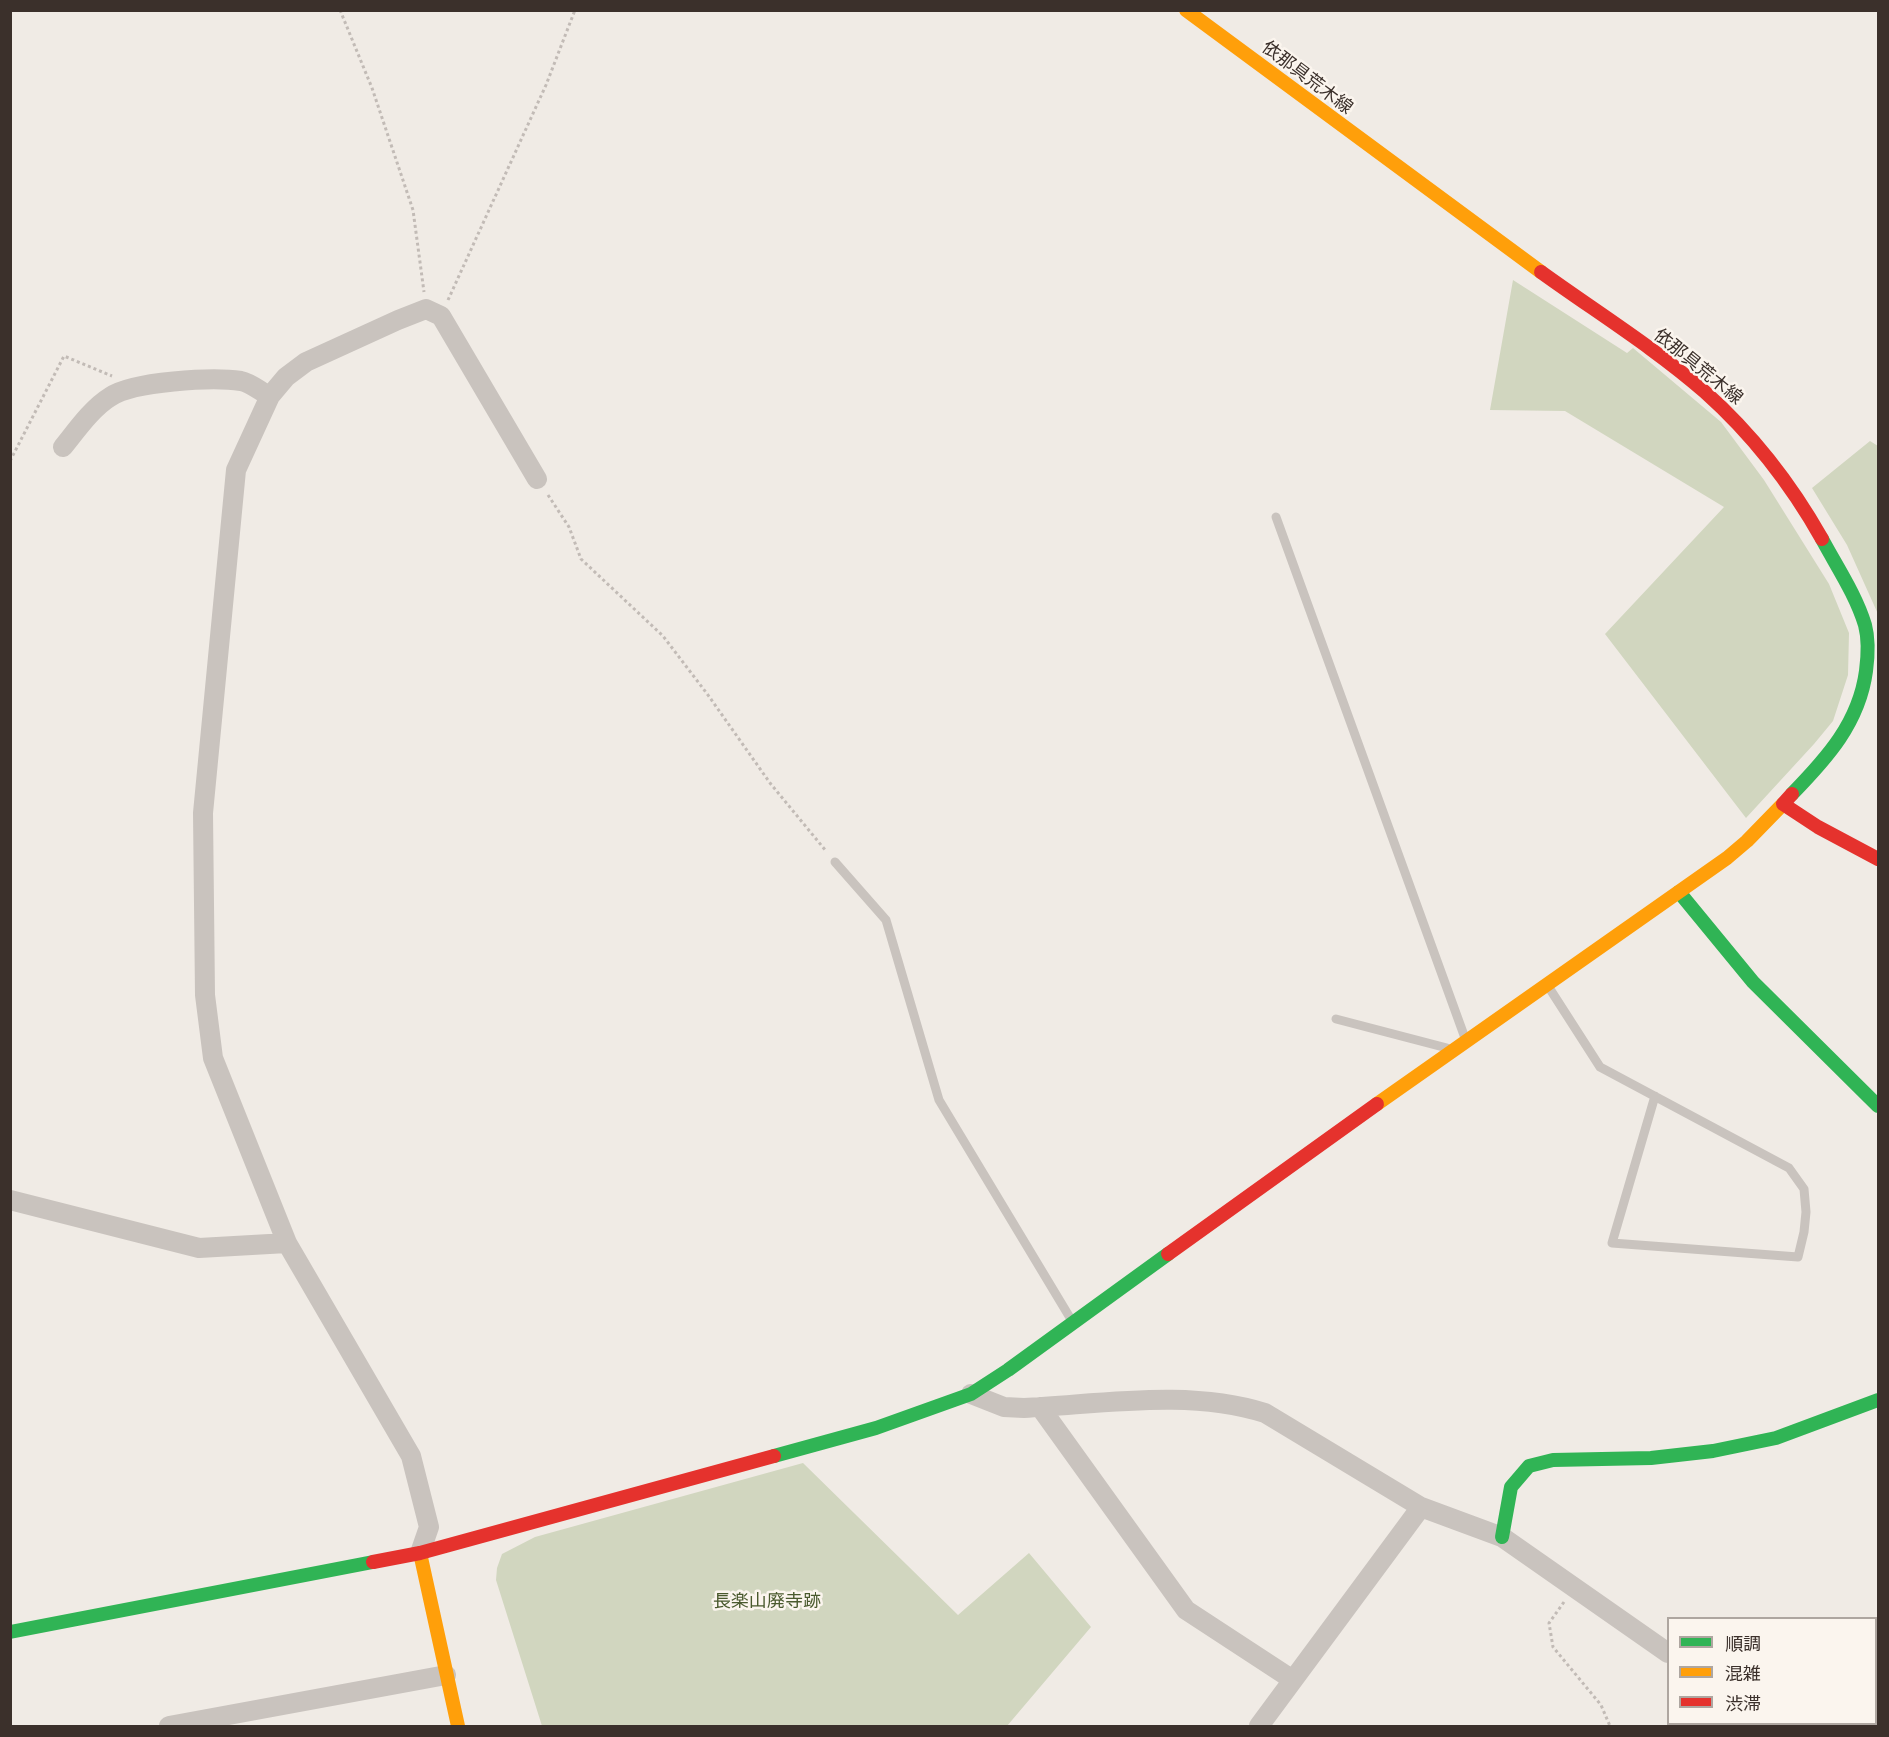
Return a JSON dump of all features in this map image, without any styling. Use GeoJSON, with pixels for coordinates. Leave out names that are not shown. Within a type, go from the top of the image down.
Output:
{"type":"FeatureCollection","features":[{"type":"Feature","properties":{"kind":"street","name":"依那具荒木線"},"geometry":{"type":"LineString","coordinates":[[10,1632],[420,1553],[876,1428],[971,1395],[1466,1040],[1679,892],[1747,841],[1836,748],[1852,720],[1862,695],[1868,638],[1862,615],[1822,537],[1792,490],[1745,430],[1711,396],[1478,227],[1186,10]]}},
{"type":"Feature","properties":{"kind":"street"},"geometry":{"type":"LineString","coordinates":[[458,1726],[420,1553],[429,1527],[411,1456],[287,1242],[213,1058],[204,995],[202,813],[236,470],[270,396],[286,377],[306,362],[398,320],[434,312],[537,478]]}},
{"type":"Feature","properties":{"kind":"street"},"geometry":{"type":"LineString","coordinates":[[63,447],[110,396],[136,386],[216,380],[244,382],[270,396]]}},
{"type":"Feature","properties":{"kind":"street"},"geometry":{"type":"LineString","coordinates":[[1783,804],[1818,827],[1878,859]]}},
{"type":"Feature","properties":{"kind":"street"},"geometry":{"type":"LineString","coordinates":[[1679,892],[1753,982],[1878,1106]]}},
{"type":"Feature","properties":{"kind":"street"},"geometry":{"type":"LineString","coordinates":[[10,1200],[199,1248],[287,1242]]}},
{"type":"Feature","properties":{"kind":"street"},"geometry":{"type":"LineString","coordinates":[[971,1395],[1004,1407],[1186,1399],[1245,1407],[1265,1413],[1421,1507],[1502,1537],[1667,1652]]}},
{"type":"Feature","properties":{"kind":"street"},"geometry":{"type":"LineString","coordinates":[[1502,1537],[1511,1486],[1529,1466],[1553,1460],[1651,1458],[1713,1451],[1776,1438],[1878,1400]]}},
{"type":"Feature","properties":{"kind":"street"},"geometry":{"type":"LineString","coordinates":[[1040,1407],[1186,1610],[1293,1680]]}},
{"type":"Feature","properties":{"kind":"street"},"geometry":{"type":"LineString","coordinates":[[1259,1726],[1421,1507]]}},
{"type":"Feature","properties":{"kind":"street"},"geometry":{"type":"LineString","coordinates":[[169,1726],[446,1675]]}},
{"type":"Feature","properties":{"kind":"lane"},"geometry":{"type":"LineString","coordinates":[[1276,517],[1466,1040]]}},
{"type":"Feature","properties":{"kind":"lane"},"geometry":{"type":"LineString","coordinates":[[835,862],[886,920],[939,1100],[1073,1322]]}},
{"type":"Feature","properties":{"kind":"lane"},"geometry":{"type":"LineString","coordinates":[[1546,984],[1600,1067],[1655,1096],[1789,1168],[1804,1189],[1806,1212],[1798,1257],[1612,1243],[1655,1096]]}},
{"type":"Feature","properties":{"kind":"lane"},"geometry":{"type":"LineString","coordinates":[[1336,1019],[1453,1050]]}},
{"type":"Feature","properties":{"kind":"path"},"geometry":{"type":"LineString","coordinates":[[340,10],[372,87],[413,210],[434,312]]}},
{"type":"Feature","properties":{"kind":"path"},"geometry":{"type":"LineString","coordinates":[[434,312],[546,85],[574,10]]}},
{"type":"Feature","properties":{"kind":"path"},"geometry":{"type":"LineString","coordinates":[[10,461],[64,356],[136,386]]}},
{"type":"Feature","properties":{"kind":"path"},"geometry":{"type":"LineString","coordinates":[[537,478],[569,527],[581,559],[663,636],[770,783],[835,862]]}},
{"type":"Feature","properties":{"kind":"path"},"geometry":{"type":"LineString","coordinates":[[1574,1588],[1549,1623],[1553,1647],[1601,1705],[1610,1726]]}},
{"type":"Feature","properties":{"kind":"green space"},"geometry":{"type":"Polygon","coordinates":[[[1513,280],[1627,353],[1633,348],[1721,422],[1764,480],[1829,584],[1849,633],[1848,675],[1833,721],[1746,818],[1605,634],[1724,507],[1565,411],[1490,410],[1513,280]]]}},
{"type":"Feature","properties":{"kind":"green space"},"geometry":{"type":"Polygon","coordinates":[[[1870,441],[1878,446],[1878,614],[1847,545],[1812,488],[1870,441]]]}},
{"type":"Feature","properties":{"kind":"green space","name":"長楽山廃寺跡"},"geometry":{"type":"Polygon","coordinates":[[[803,1463],[958,1615],[1029,1553],[1091,1627],[1007,1726],[542,1726],[496,1580],[502,1554],[535,1537],[803,1463]]]}},
{"type":"Feature","properties":{"kind":"traffic: fast"},"geometry":{"type":"LineString","coordinates":[[1792,794],[1829,753],[1849,723],[1862,690],[1867,665],[1868,648],[1865,625],[1851,592],[1822,539]]}},
{"type":"Feature","properties":{"kind":"traffic: fast"},"geometry":{"type":"LineString","coordinates":[[1679,892],[1753,982],[1878,1106]]}},
{"type":"Feature","properties":{"kind":"traffic: fast"},"geometry":{"type":"LineString","coordinates":[[774,1456],[876,1428],[971,1394],[1008,1370],[1168,1254]]}},
{"type":"Feature","properties":{"kind":"traffic: fast"},"geometry":{"type":"LineString","coordinates":[[1502,1537],[1511,1487],[1529,1466],[1553,1460],[1651,1458],[1713,1451],[1776,1438],[1878,1400]]}},
{"type":"Feature","properties":{"kind":"traffic: fast"},"geometry":{"type":"LineString","coordinates":[[10,1632],[373,1562]]}},
{"type":"Feature","properties":{"kind":"traffic: slow"},"geometry":{"type":"LineString","coordinates":[[1186,10],[1541,272]]}},
{"type":"Feature","properties":{"kind":"traffic: slow"},"geometry":{"type":"LineString","coordinates":[[1377,1104],[1727,858],[1783,804]]}},
{"type":"Feature","properties":{"kind":"traffic: slow"},"geometry":{"type":"LineString","coordinates":[[420,1553],[458,1726]]}},
{"type":"Feature","properties":{"kind":"traffic: jam"},"geometry":{"type":"LineString","coordinates":[[1541,272],[1625,330],[1705,392],[1722,408],[1784,479],[1822,539]]}},
{"type":"Feature","properties":{"kind":"traffic: jam"},"geometry":{"type":"LineString","coordinates":[[1792,794],[1783,804],[1818,827],[1878,859]]}},
{"type":"Feature","properties":{"kind":"traffic: jam"},"geometry":{"type":"LineString","coordinates":[[1168,1254],[1377,1104]]}},
{"type":"Feature","properties":{"kind":"traffic: jam"},"geometry":{"type":"LineString","coordinates":[[373,1562],[420,1553],[774,1456]]}}]}
